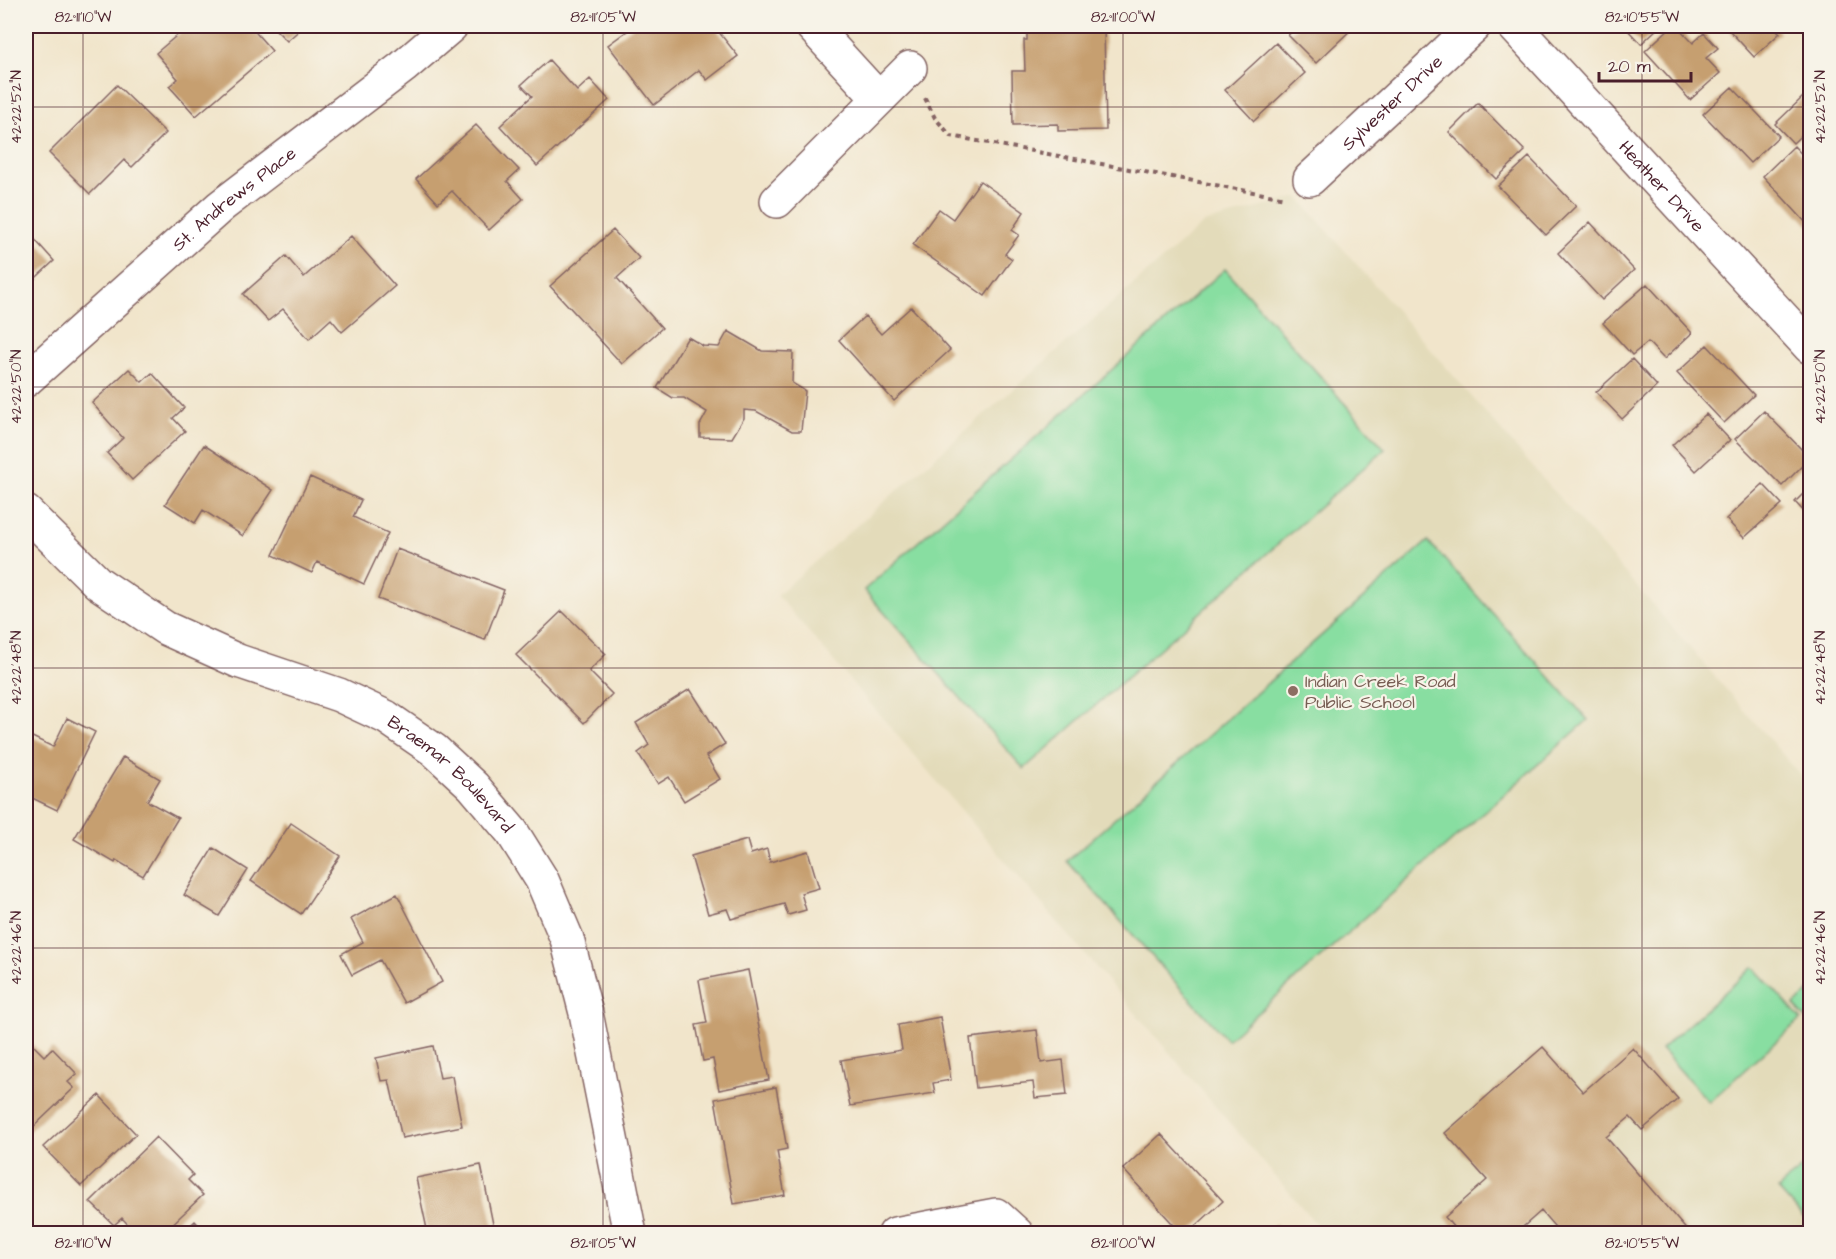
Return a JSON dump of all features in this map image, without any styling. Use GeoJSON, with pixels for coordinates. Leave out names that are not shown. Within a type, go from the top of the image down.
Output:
{"type":"FeatureCollection","features":[{"type":"Feature","properties":{"kind":"street","name":"St. Andrews Place"},"geometry":{"type":"LineString","coordinates":[[26,380],[221,206],[403,66],[451,26]]}},
{"type":"Feature","properties":{"kind":"street"},"geometry":{"type":"LineString","coordinates":[[812,26],[878,98]]}},
{"type":"Feature","properties":{"kind":"street","name":"Sylvester Drive"},"geometry":{"type":"LineString","coordinates":[[1298,188],[1474,26]]}},
{"type":"Feature","properties":{"kind":"street","name":"Heather Drive"},"geometry":{"type":"LineString","coordinates":[[1514,26],[1810,347]]}},
{"type":"Feature","properties":{"kind":"street"},"geometry":{"type":"LineString","coordinates":[[777,201],[910,68]]}},
{"type":"Feature","properties":{"kind":"street","name":"Braemar Boulevard"},"geometry":{"type":"LineString","coordinates":[[26,512],[98,583],[165,628],[238,660],[339,695],[386,717],[434,750],[479,793],[512,832],[542,880],[567,939],[586,1013],[630,1233]]}},
{"type":"Feature","properties":{"kind":"street"},"geometry":{"type":"LineString","coordinates":[[895,1233],[996,1215],[1017,1233]]}},
{"type":"Feature","properties":{"kind":"path"},"geometry":{"type":"LineString","coordinates":[[910,68],[935,118],[951,136],[1298,188]]}},
{"type":"Feature","properties":{"kind":"shaded area","name":"Indian Creek Road Public School"},"geometry":{"type":"Polygon","coordinates":[[[1298,197],[1810,786],[1810,1233],[1324,1233],[777,595],[1204,223],[1298,197]]]}},
{"type":"Feature","properties":{"kind":"green space"},"geometry":{"type":"Polygon","coordinates":[[[1225,269],[1385,449],[1024,769],[864,590],[1225,269]]]}},
{"type":"Feature","properties":{"kind":"green space"},"geometry":{"type":"Polygon","coordinates":[[[1428,541],[1588,720],[1227,1040],[1067,861],[1428,541]]]}},
{"type":"Feature","properties":{"kind":"green space"},"geometry":{"type":"Polygon","coordinates":[[[1753,967],[1801,1019],[1709,1102],[1661,1049],[1753,967]]]}},
{"type":"Feature","properties":{"kind":"green space"},"geometry":{"type":"Polygon","coordinates":[[[1810,991],[1810,1023],[1794,1005],[1810,991]]]}},
{"type":"Feature","properties":{"kind":"green space"},"geometry":{"type":"Polygon","coordinates":[[[1810,1160],[1810,1224],[1778,1189],[1810,1160]]]}},
{"type":"Feature","properties":{"kind":"building"},"geometry":{"type":"Polygon","coordinates":[[[188,26],[250,26],[272,51],[196,116],[169,86],[178,79],[156,53],[188,26]]]}},
{"type":"Feature","properties":{"kind":"building"},"geometry":{"type":"Polygon","coordinates":[[[272,26],[304,26],[287,41],[272,26]]]}},
{"type":"Feature","properties":{"kind":"building"},"geometry":{"type":"Polygon","coordinates":[[[634,26],[714,26],[738,56],[707,80],[699,70],[654,105],[608,45],[634,26]]]}},
{"type":"Feature","properties":{"kind":"building"},"geometry":{"type":"Polygon","coordinates":[[[1027,26],[1104,26],[1106,130],[1058,131],[1058,124],[1013,125],[1012,71],[1025,71],[1024,40],[1027,40],[1027,26]]]}},
{"type":"Feature","properties":{"kind":"building"},"geometry":{"type":"Polygon","coordinates":[[[1298,26],[1355,26],[1316,63],[1288,35],[1298,26]]]}},
{"type":"Feature","properties":{"kind":"building"},"geometry":{"type":"Polygon","coordinates":[[[1624,26],[1660,26],[1641,44],[1624,26]]]}},
{"type":"Feature","properties":{"kind":"building"},"geometry":{"type":"Polygon","coordinates":[[[1672,26],[1677,26],[1693,43],[1704,33],[1718,48],[1706,58],[1720,73],[1690,100],[1645,51],[1672,26]]]}},
{"type":"Feature","properties":{"kind":"building"},"geometry":{"type":"Polygon","coordinates":[[[1735,26],[1773,26],[1780,33],[1754,57],[1730,31],[1735,26]]]}},
{"type":"Feature","properties":{"kind":"building"},"geometry":{"type":"Polygon","coordinates":[[[1276,43],[1305,73],[1254,121],[1225,90],[1276,43]]]}},
{"type":"Feature","properties":{"kind":"building"},"geometry":{"type":"Polygon","coordinates":[[[549,60],[577,91],[590,79],[609,100],[537,166],[500,126],[532,96],[521,85],[549,60]]]}},
{"type":"Feature","properties":{"kind":"building"},"geometry":{"type":"Polygon","coordinates":[[[117,85],[166,133],[132,167],[124,160],[90,194],[49,153],[117,85]]]}},
{"type":"Feature","properties":{"kind":"building"},"geometry":{"type":"Polygon","coordinates":[[[1732,87],[1779,136],[1750,163],[1703,114],[1732,87]]]}},
{"type":"Feature","properties":{"kind":"building"},"geometry":{"type":"Polygon","coordinates":[[[1804,96],[1810,103],[1810,127],[1793,143],[1775,124],[1804,96]]]}},
{"type":"Feature","properties":{"kind":"building"},"geometry":{"type":"Polygon","coordinates":[[[1478,103],[1525,151],[1496,179],[1449,132],[1478,103]]]}},
{"type":"Feature","properties":{"kind":"building"},"geometry":{"type":"Polygon","coordinates":[[[476,125],[519,170],[507,181],[523,199],[489,230],[452,191],[438,203],[416,179],[476,125]]]}},
{"type":"Feature","properties":{"kind":"building"},"geometry":{"type":"Polygon","coordinates":[[[1794,146],[1810,163],[1810,227],[1763,176],[1794,146]]]}},
{"type":"Feature","properties":{"kind":"building"},"geometry":{"type":"Polygon","coordinates":[[[1529,157],[1576,206],[1546,235],[1498,186],[1529,157]]]}},
{"type":"Feature","properties":{"kind":"building"},"geometry":{"type":"Polygon","coordinates":[[[980,181],[1024,212],[1012,230],[1019,235],[1005,254],[1012,259],[985,296],[913,245],[939,209],[953,219],[980,181]]]}},
{"type":"Feature","properties":{"kind":"building"},"geometry":{"type":"Polygon","coordinates":[[[1590,222],[1634,270],[1602,300],[1558,253],[1590,222]]]}},
{"type":"Feature","properties":{"kind":"building"},"geometry":{"type":"Polygon","coordinates":[[[613,230],[639,258],[617,278],[662,328],[622,364],[550,286],[613,230]]]}},
{"type":"Feature","properties":{"kind":"building"},"geometry":{"type":"Polygon","coordinates":[[[28,232],[54,261],[26,287],[26,234],[28,232]]]}},
{"type":"Feature","properties":{"kind":"building"},"geometry":{"type":"Polygon","coordinates":[[[351,236],[395,286],[342,332],[331,319],[309,339],[283,309],[268,321],[243,294],[286,256],[304,277],[351,236]]]}},
{"type":"Feature","properties":{"kind":"building"},"geometry":{"type":"Polygon","coordinates":[[[1647,284],[1692,333],[1664,359],[1648,342],[1632,355],[1603,323],[1647,284]]]}},
{"type":"Feature","properties":{"kind":"building"},"geometry":{"type":"Polygon","coordinates":[[[911,307],[950,350],[894,401],[839,340],[865,316],[881,334],[911,307]]]}},
{"type":"Feature","properties":{"kind":"building"},"geometry":{"type":"Polygon","coordinates":[[[728,331],[762,351],[793,352],[792,383],[805,391],[801,431],[792,431],[756,411],[744,410],[744,418],[732,438],[700,437],[700,425],[707,412],[684,398],[673,398],[657,388],[688,337],[703,346],[719,347],[728,331]]]}},
{"type":"Feature","properties":{"kind":"building"},"geometry":{"type":"Polygon","coordinates":[[[1707,345],[1754,395],[1724,423],[1677,373],[1707,345]]]}},
{"type":"Feature","properties":{"kind":"building"},"geometry":{"type":"Polygon","coordinates":[[[1632,359],[1657,386],[1622,419],[1596,392],[1632,359]]]}},
{"type":"Feature","properties":{"kind":"building"},"geometry":{"type":"Polygon","coordinates":[[[129,369],[142,382],[152,373],[184,408],[173,418],[185,431],[132,480],[107,453],[123,438],[92,403],[129,369]]]}},
{"type":"Feature","properties":{"kind":"building"},"geometry":{"type":"Polygon","coordinates":[[[1764,411],[1810,458],[1782,486],[1735,439],[1764,411]]]}},
{"type":"Feature","properties":{"kind":"building"},"geometry":{"type":"Polygon","coordinates":[[[1706,414],[1730,440],[1696,471],[1672,445],[1706,414]]]}},
{"type":"Feature","properties":{"kind":"building"},"geometry":{"type":"Polygon","coordinates":[[[204,445],[273,490],[243,536],[203,510],[195,523],[165,504],[204,445]]]}},
{"type":"Feature","properties":{"kind":"building"},"geometry":{"type":"Polygon","coordinates":[[[310,477],[361,500],[353,517],[388,533],[364,584],[317,562],[312,573],[273,555],[310,477]]]}},
{"type":"Feature","properties":{"kind":"building"},"geometry":{"type":"Polygon","coordinates":[[[1763,484],[1782,504],[1744,538],[1726,519],[1763,484]]]}},
{"type":"Feature","properties":{"kind":"building"},"geometry":{"type":"Polygon","coordinates":[[[1810,487],[1810,518],[1795,502],[1810,487]]]}},
{"type":"Feature","properties":{"kind":"building"},"geometry":{"type":"Polygon","coordinates":[[[397,549],[504,590],[485,640],[378,599],[397,549]]]}},
{"type":"Feature","properties":{"kind":"building"},"geometry":{"type":"Polygon","coordinates":[[[562,611],[606,654],[589,671],[612,694],[584,723],[516,655],[562,611]]]}},
{"type":"Feature","properties":{"kind":"building"},"geometry":{"type":"Polygon","coordinates":[[[690,689],[725,744],[706,756],[720,779],[684,801],[669,777],[658,784],[638,753],[649,745],[636,723],[690,689]]]}},
{"type":"Feature","properties":{"kind":"building"},"geometry":{"type":"Polygon","coordinates":[[[67,718],[95,732],[57,810],[26,795],[26,734],[53,747],[67,718]]]}},
{"type":"Feature","properties":{"kind":"building"},"geometry":{"type":"Polygon","coordinates":[[[123,757],[160,779],[147,801],[178,818],[143,876],[74,839],[123,757]]]}},
{"type":"Feature","properties":{"kind":"building"},"geometry":{"type":"Polygon","coordinates":[[[291,823],[340,856],[301,914],[251,881],[291,823]]]}},
{"type":"Feature","properties":{"kind":"building"},"geometry":{"type":"Polygon","coordinates":[[[747,840],[751,854],[767,849],[770,862],[808,851],[819,888],[801,893],[806,910],[788,915],[784,904],[731,919],[727,909],[708,914],[691,856],[747,840]]]}},
{"type":"Feature","properties":{"kind":"building"},"geometry":{"type":"Polygon","coordinates":[[[213,848],[248,870],[219,916],[184,895],[213,848]]]}},
{"type":"Feature","properties":{"kind":"building"},"geometry":{"type":"Polygon","coordinates":[[[397,894],[442,982],[404,1003],[380,960],[352,975],[341,954],[363,942],[351,919],[397,894]]]}},
{"type":"Feature","properties":{"kind":"building"},"geometry":{"type":"Polygon","coordinates":[[[748,970],[769,1080],[719,1090],[713,1059],[703,1061],[696,1025],[707,1023],[699,980],[748,970]]]}},
{"type":"Feature","properties":{"kind":"building"},"geometry":{"type":"Polygon","coordinates":[[[26,1013],[31,1019],[26,1025],[26,1013]]]}},
{"type":"Feature","properties":{"kind":"building"},"geometry":{"type":"Polygon","coordinates":[[[940,1017],[951,1080],[933,1083],[935,1093],[850,1106],[841,1060],[902,1050],[898,1025],[940,1017]]]}},
{"type":"Feature","properties":{"kind":"building"},"geometry":{"type":"Polygon","coordinates":[[[1037,1030],[1041,1063],[1063,1060],[1067,1095],[1035,1098],[1033,1082],[976,1088],[970,1038],[1037,1030]]]}},
{"type":"Feature","properties":{"kind":"building"},"geometry":{"type":"Polygon","coordinates":[[[31,1043],[44,1056],[52,1048],[77,1074],[68,1082],[74,1088],[28,1132],[26,1130],[26,1047],[31,1043]]]}},
{"type":"Feature","properties":{"kind":"building"},"geometry":{"type":"Polygon","coordinates":[[[433,1046],[440,1078],[452,1076],[462,1126],[402,1138],[389,1080],[381,1081],[376,1058],[433,1046]]]}},
{"type":"Feature","properties":{"kind":"building"},"geometry":{"type":"Polygon","coordinates":[[[1543,1047],[1583,1092],[1633,1048],[1678,1099],[1642,1130],[1630,1117],[1606,1137],[1690,1234],[1561,1234],[1541,1211],[1515,1234],[1459,1234],[1445,1217],[1487,1180],[1445,1133],[1543,1047]]]}},
{"type":"Feature","properties":{"kind":"building"},"geometry":{"type":"Polygon","coordinates":[[[776,1087],[787,1149],[777,1151],[785,1195],[734,1204],[715,1099],[776,1087]]]}},
{"type":"Feature","properties":{"kind":"building"},"geometry":{"type":"Polygon","coordinates":[[[99,1095],[136,1134],[81,1186],[43,1147],[99,1095]]]}},
{"type":"Feature","properties":{"kind":"building"},"geometry":{"type":"Polygon","coordinates":[[[1161,1134],[1223,1201],[1187,1234],[1182,1234],[1123,1169],[1161,1134]]]}},
{"type":"Feature","properties":{"kind":"building"},"geometry":{"type":"Polygon","coordinates":[[[156,1137],[193,1175],[188,1180],[203,1195],[163,1233],[156,1225],[148,1234],[137,1234],[122,1218],[114,1225],[90,1202],[156,1137]]]}},
{"type":"Feature","properties":{"kind":"building"},"geometry":{"type":"Polygon","coordinates":[[[481,1165],[495,1234],[428,1234],[416,1178],[481,1165]]]}},
{"type":"Feature","properties":{"kind":"building"},"geometry":{"type":"Polygon","coordinates":[[[195,1221],[207,1234],[181,1234],[195,1221]]]}},
{"type":"Feature","properties":{"kind":"building"},"geometry":{"type":"Polygon","coordinates":[[[1276,1225],[1280,1234],[1259,1234],[1276,1225]]]}},
{"type":"Feature","properties":{"kind":"place","name":"Indian Creek Road Public School"},"geometry":{"type":"Point","coordinates":[1293,691]}}]}
